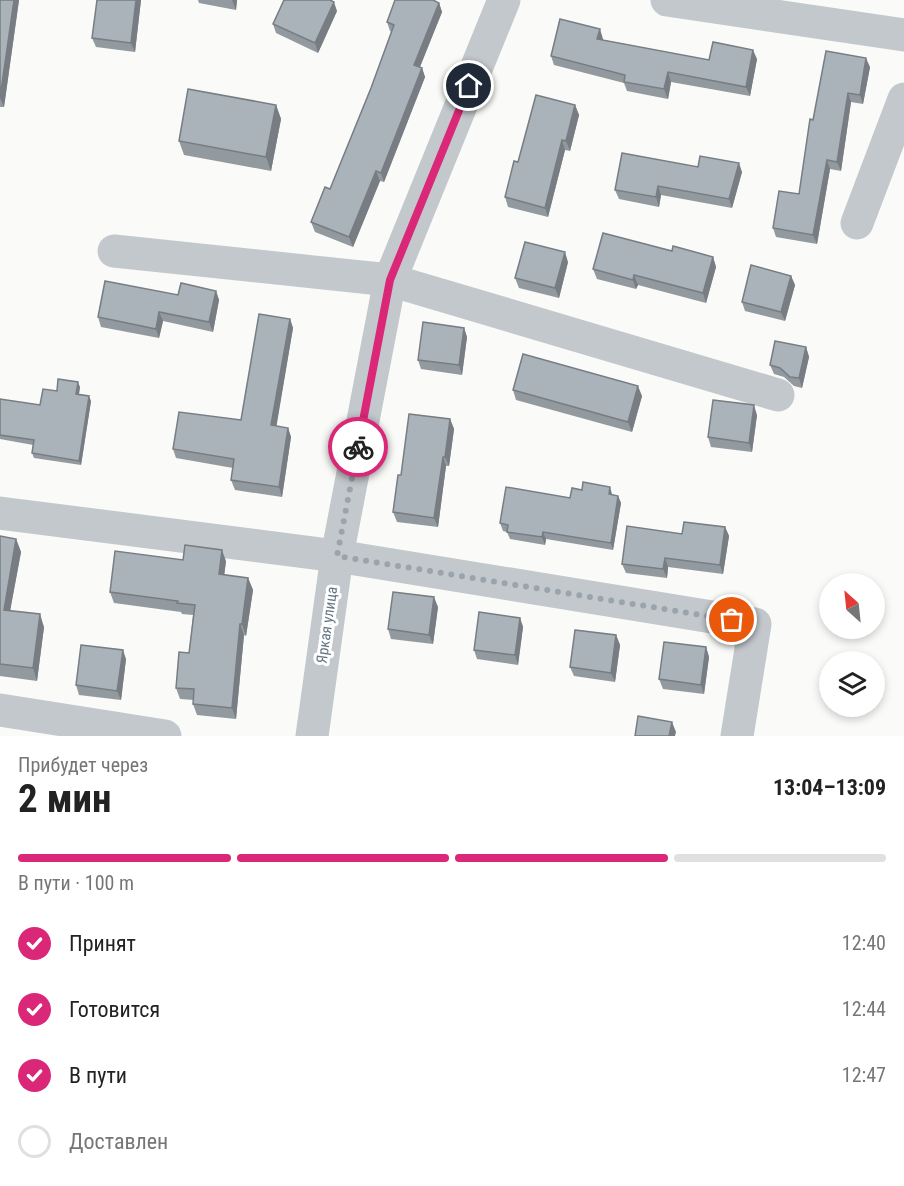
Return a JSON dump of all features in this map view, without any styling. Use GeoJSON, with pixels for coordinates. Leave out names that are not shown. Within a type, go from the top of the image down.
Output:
{"type":"FeatureCollection","features":[{"type":"Feature","properties":{"kind":"street","name":"Яркая улица"},"geometry":{"type":"LineString","coordinates":[[312,736],[337,556],[390,280],[504,0]]}},
{"type":"Feature","properties":{"kind":"street"},"geometry":{"type":"LineString","coordinates":[[668,0],[904,35]]}},
{"type":"Feature","properties":{"kind":"street"},"geometry":{"type":"LineString","coordinates":[[857,223],[904,99]]}},
{"type":"Feature","properties":{"kind":"street"},"geometry":{"type":"LineString","coordinates":[[114,251],[390,280],[778,395]]}},
{"type":"Feature","properties":{"kind":"street"},"geometry":{"type":"LineString","coordinates":[[0,513],[337,556],[755,624],[737,736]]}},
{"type":"Feature","properties":{"kind":"street"},"geometry":{"type":"LineString","coordinates":[[0,710],[165,736]]}},
{"type":"Feature","properties":{"kind":"building"},"geometry":{"type":"Polygon","coordinates":[[[0,0],[14,0],[0,98],[0,0]]]}},
{"type":"Feature","properties":{"kind":"building"},"geometry":{"type":"Polygon","coordinates":[[[97,0],[136,0],[131,43],[92,38],[97,0]]]}},
{"type":"Feature","properties":{"kind":"building"},"geometry":{"type":"Polygon","coordinates":[[[284,0],[330,0],[334,2],[315,43],[273,24],[284,0]]]}},
{"type":"Feature","properties":{"kind":"building"},"geometry":{"type":"Polygon","coordinates":[[[395,0],[433,0],[439,3],[414,65],[422,68],[381,173],[376,171],[349,237],[311,222],[325,187],[330,189],[371,88],[394,25],[387,22],[395,0]]]}},
{"type":"Feature","properties":{"kind":"building"},"geometry":{"type":"Polygon","coordinates":[[[560,19],[600,29],[597,39],[709,60],[713,42],[753,50],[746,87],[668,72],[664,89],[624,82],[625,75],[551,56],[560,19]]]}},
{"type":"Feature","properties":{"kind":"building"},"geometry":{"type":"Polygon","coordinates":[[[826,51],[866,58],[860,95],[848,93],[837,162],[827,160],[813,235],[773,228],[779,191],[799,194],[810,119],[813,120],[826,51]]]}},
{"type":"Feature","properties":{"kind":"building"},"geometry":{"type":"Polygon","coordinates":[[[188,89],[276,105],[266,157],[179,141],[188,89]]]}},
{"type":"Feature","properties":{"kind":"building"},"geometry":{"type":"Polygon","coordinates":[[[536,95],[575,105],[566,141],[562,140],[545,208],[505,197],[514,161],[518,162],[536,95]]]}},
{"type":"Feature","properties":{"kind":"building"},"geometry":{"type":"Polygon","coordinates":[[[622,153],[698,167],[700,156],[739,163],[729,199],[658,186],[656,197],[615,190],[622,153]]]}},
{"type":"Feature","properties":{"kind":"building"},"geometry":{"type":"Polygon","coordinates":[[[603,233],[672,251],[673,246],[713,257],[703,293],[634,275],[633,280],[593,269],[603,233]]]}},
{"type":"Feature","properties":{"kind":"building"},"geometry":{"type":"Polygon","coordinates":[[[525,242],[565,252],[555,288],[515,278],[525,242]]]}},
{"type":"Feature","properties":{"kind":"building"},"geometry":{"type":"Polygon","coordinates":[[[751,265],[791,276],[781,312],[742,302],[751,265]]]}},
{"type":"Feature","properties":{"kind":"building"},"geometry":{"type":"Polygon","coordinates":[[[105,281],[178,295],[181,283],[216,291],[209,322],[159,312],[156,329],[98,317],[105,281]]]}},
{"type":"Feature","properties":{"kind":"building"},"geometry":{"type":"Polygon","coordinates":[[[259,314],[290,319],[271,425],[288,428],[279,487],[231,480],[234,459],[173,449],[179,412],[241,420],[259,314]]]}},
{"type":"Feature","properties":{"kind":"building"},"geometry":{"type":"Polygon","coordinates":[[[423,322],[464,328],[459,365],[418,360],[423,322]]]}},
{"type":"Feature","properties":{"kind":"building"},"geometry":{"type":"Polygon","coordinates":[[[775,341],[806,347],[799,378],[790,377],[780,368],[770,365],[775,341]]]}},
{"type":"Feature","properties":{"kind":"building"},"geometry":{"type":"Polygon","coordinates":[[[523,354],[638,386],[628,422],[513,390],[523,354]]]}},
{"type":"Feature","properties":{"kind":"building"},"geometry":{"type":"Polygon","coordinates":[[[58,379],[78,382],[76,394],[89,396],[79,461],[32,453],[34,440],[0,435],[0,399],[40,405],[43,389],[57,391],[58,379]]]}},
{"type":"Feature","properties":{"kind":"building"},"geometry":{"type":"Polygon","coordinates":[[[713,400],[754,405],[749,443],[708,437],[713,400]]]}},
{"type":"Feature","properties":{"kind":"building"},"geometry":{"type":"Polygon","coordinates":[[[409,414],[450,419],[434,518],[393,512],[398,475],[401,475],[409,414]]]}},
{"type":"Feature","properties":{"kind":"building"},"geometry":{"type":"Polygon","coordinates":[[[583,482],[610,487],[609,494],[618,496],[611,543],[543,532],[542,537],[507,532],[508,525],[500,523],[506,487],[570,498],[572,488],[582,490],[583,482]]]}},
{"type":"Feature","properties":{"kind":"building"},"geometry":{"type":"Polygon","coordinates":[[[684,522],[725,527],[720,565],[665,558],[663,569],[622,564],[627,526],[682,534],[684,522]]]}},
{"type":"Feature","properties":{"kind":"building"},"geometry":{"type":"Polygon","coordinates":[[[0,536],[16,539],[4,610],[40,614],[33,668],[0,664],[0,536]]]}},
{"type":"Feature","properties":{"kind":"building"},"geometry":{"type":"Polygon","coordinates":[[[185,545],[222,550],[219,574],[248,578],[242,624],[240,624],[232,708],[193,704],[194,689],[176,688],[179,652],[189,653],[195,605],[110,592],[115,551],[183,560],[185,545]]]}},
{"type":"Feature","properties":{"kind":"building"},"geometry":{"type":"Polygon","coordinates":[[[393,592],[434,597],[429,635],[388,629],[393,592]]]}},
{"type":"Feature","properties":{"kind":"building"},"geometry":{"type":"Polygon","coordinates":[[[479,612],[520,618],[515,655],[474,650],[479,612]]]}},
{"type":"Feature","properties":{"kind":"building"},"geometry":{"type":"Polygon","coordinates":[[[575,630],[616,635],[611,673],[570,667],[575,630]]]}},
{"type":"Feature","properties":{"kind":"building"},"geometry":{"type":"Polygon","coordinates":[[[664,642],[706,647],[701,685],[659,679],[664,642]]]}},
{"type":"Feature","properties":{"kind":"building"},"geometry":{"type":"Polygon","coordinates":[[[81,645],[123,650],[117,691],[76,685],[81,645]]]}},
{"type":"Feature","properties":{"kind":"building"},"geometry":{"type":"Polygon","coordinates":[[[638,716],[672,722],[669,736],[635,736],[638,716]]]}},
{"type":"Feature","properties":{"kind":"way so far"},"geometry":{"type":"LineString","coordinates":[[358,447],[337,556],[732,620]]}},
{"type":"Feature","properties":{"kind":"route"},"geometry":{"type":"LineString","coordinates":[[358,447],[390,280],[469,86]]}}]}
